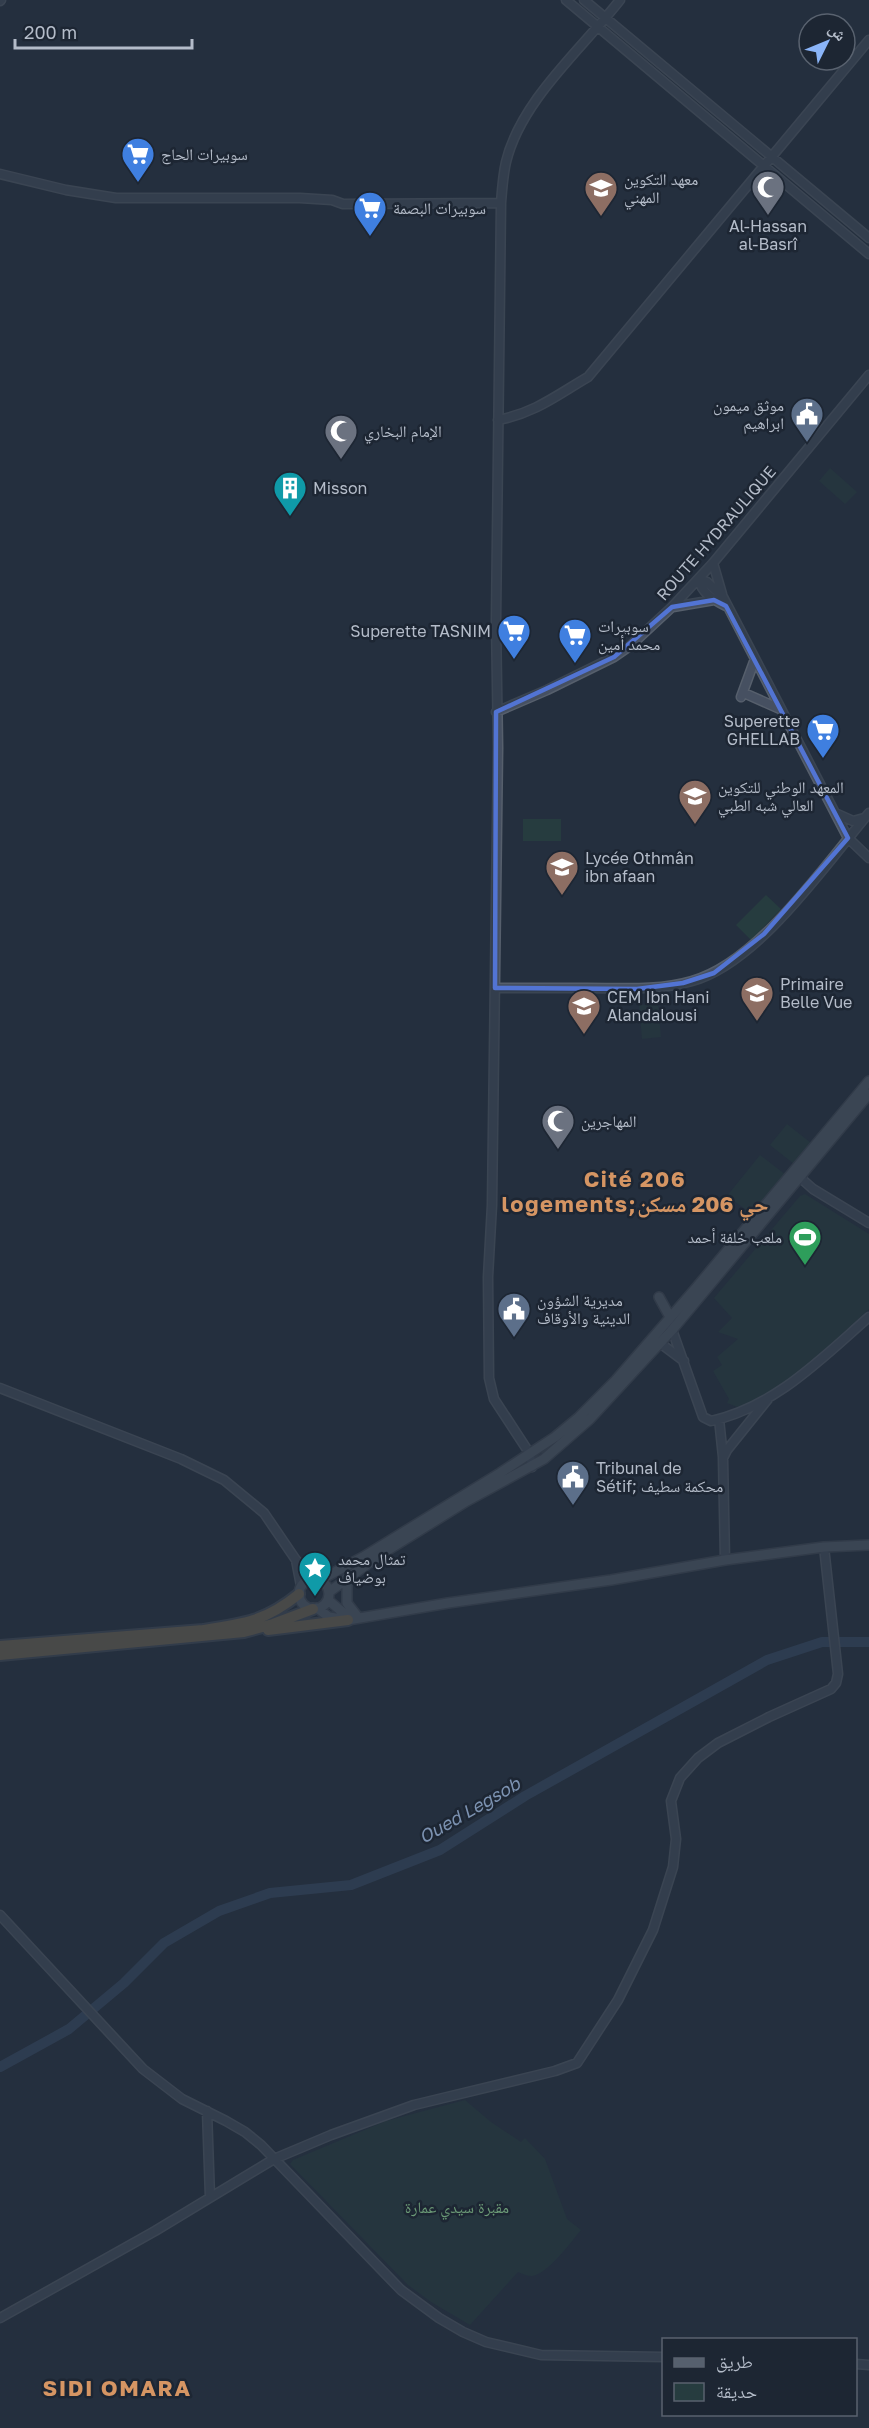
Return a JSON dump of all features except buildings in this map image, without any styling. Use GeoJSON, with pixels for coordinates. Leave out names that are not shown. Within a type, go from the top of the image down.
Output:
{"type":"FeatureCollection","features":[{"type":"Feature","properties":{"kind":"highway"},"geometry":{"type":"LineString","coordinates":[[0,1646],[232,1626],[274,1613],[300,1590]]}},
{"type":"Feature","properties":{"kind":"highway"},"geometry":{"type":"LineString","coordinates":[[244,1632],[315,1609]]}},
{"type":"Feature","properties":{"kind":"highway"},"geometry":{"type":"LineString","coordinates":[[0,1655],[244,1632],[356,1617]]}},
{"type":"Feature","properties":{"kind":"main road"},"geometry":{"type":"LineString","coordinates":[[566,0],[869,254]]}},
{"type":"Feature","properties":{"kind":"main road"},"geometry":{"type":"LineString","coordinates":[[584,0],[869,238]]}},
{"type":"Feature","properties":{"kind":"main road"},"geometry":{"type":"LineString","coordinates":[[532,1467],[530,1454],[494,1399],[488,1367],[498,748],[496,712],[501,203],[506,161],[530,109],[620,0]]}},
{"type":"Feature","properties":{"kind":"main road"},"geometry":{"type":"LineString","coordinates":[[498,420],[526,414],[558,397],[588,376],[869,40]]}},
{"type":"Feature","properties":{"kind":"main road"},"geometry":{"type":"LineString","coordinates":[[0,174],[66,190],[116,198],[300,198],[332,200],[344,204],[501,203]]}},
{"type":"Feature","properties":{"kind":"main road","name":"ROUTE HYDRAULIQUE"},"geometry":{"type":"LineString","coordinates":[[496,712],[614,657],[630,646],[699,579],[869,375]]}},
{"type":"Feature","properties":{"kind":"main road"},"geometry":{"type":"LineString","coordinates":[[713,563],[721,601]]}},
{"type":"Feature","properties":{"kind":"main road"},"geometry":{"type":"LineString","coordinates":[[699,579],[707,582],[721,601],[755,659],[848,838],[869,858]]}},
{"type":"Feature","properties":{"kind":"main road"},"geometry":{"type":"LineString","coordinates":[[672,607],[721,601]]}},
{"type":"Feature","properties":{"kind":"main road"},"geometry":{"type":"LineString","coordinates":[[755,659],[742,695],[780,709]]}},
{"type":"Feature","properties":{"kind":"main road"},"geometry":{"type":"LineString","coordinates":[[835,813],[853,821],[861,820],[868,814]]}},
{"type":"Feature","properties":{"kind":"main road"},"geometry":{"type":"LineString","coordinates":[[495,988],[637,988],[683,983],[714,972],[757,941],[814,881],[868,814]]}},
{"type":"Feature","properties":{"kind":"main road"},"geometry":{"type":"LineString","coordinates":[[315,1609],[347,1578],[467,1501],[544,1459],[597,1412],[673,1329],[869,1081]]}},
{"type":"Feature","properties":{"kind":"main road"},"geometry":{"type":"LineString","coordinates":[[300,1590],[308,1580],[319,1579],[406,1531],[530,1454],[555,1437],[599,1399],[795,1174],[869,1094]]}},
{"type":"Feature","properties":{"kind":"main road"},"geometry":{"type":"LineString","coordinates":[[795,1174],[813,1189],[869,1223]]}},
{"type":"Feature","properties":{"kind":"main road"},"geometry":{"type":"LineString","coordinates":[[659,1297],[669,1318],[703,1417],[710,1421],[768,1399],[801,1376],[869,1317]]}},
{"type":"Feature","properties":{"kind":"main road"},"geometry":{"type":"LineString","coordinates":[[660,1342],[684,1361]]}},
{"type":"Feature","properties":{"kind":"main road"},"geometry":{"type":"LineString","coordinates":[[0,1388],[181,1459],[224,1479],[264,1513],[296,1560],[326,1585],[328,1596],[346,1615],[356,1617]]}},
{"type":"Feature","properties":{"kind":"main road"},"geometry":{"type":"LineString","coordinates":[[723,1458],[768,1399]]}},
{"type":"Feature","properties":{"kind":"main road"},"geometry":{"type":"LineString","coordinates":[[719,1419],[723,1458],[724,1560]]}},
{"type":"Feature","properties":{"kind":"main road"},"geometry":{"type":"LineString","coordinates":[[296,1560],[302,1602],[329,1617],[356,1617],[591,1584],[724,1560],[824,1547],[869,1545]]}},
{"type":"Feature","properties":{"kind":"main road"},"geometry":{"type":"LineString","coordinates":[[0,2318],[155,2231],[274,2159],[330,2134],[414,2105],[555,2071],[576,2063],[618,2000],[656,1921],[673,1868],[675,1827],[671,1801],[680,1778],[698,1758],[718,1743],[831,1689],[838,1679],[824,1547]]}},
{"type":"Feature","properties":{"kind":"main road"},"geometry":{"type":"LineString","coordinates":[[347,1578],[347,1603],[356,1617]]}},
{"type":"Feature","properties":{"kind":"main road"},"geometry":{"type":"LineString","coordinates":[[0,1915],[126,2053],[162,2086],[245,2132],[401,2290],[419,2305],[463,2332],[486,2342],[541,2355],[662,2357]]}},
{"type":"Feature","properties":{"kind":"main road"},"geometry":{"type":"LineString","coordinates":[[207,2111],[210,2197]]}},
{"type":"Feature","properties":{"kind":"highlighted area"},"geometry":{"type":"Polygon","coordinates":[[[714,600],[726,606],[848,838],[764,934],[714,973],[683,983],[637,989],[495,988],[496,712],[614,657],[672,607],[714,600]]]}},
{"type":"Feature","properties":{"kind":"green space"},"geometry":{"type":"Polygon","coordinates":[[[830,468],[857,492],[845,504],[819,481],[830,468]]]}},
{"type":"Feature","properties":{"kind":"green space"},"geometry":{"type":"Polygon","coordinates":[[[523,819],[561,819],[561,841],[523,841],[523,819]]]}},
{"type":"Feature","properties":{"kind":"green space"},"geometry":{"type":"Polygon","coordinates":[[[766,895],[781,909],[751,940],[736,925],[766,895]]]}},
{"type":"Feature","properties":{"kind":"green space"},"geometry":{"type":"Polygon","coordinates":[[[658,1004],[661,1037],[642,1039],[639,1005],[658,1004]]]}},
{"type":"Feature","properties":{"kind":"green space"},"geometry":{"type":"Polygon","coordinates":[[[787,1124],[811,1143],[794,1164],[770,1145],[787,1124]]]}},
{"type":"Feature","properties":{"kind":"green space"},"geometry":{"type":"Polygon","coordinates":[[[760,1155],[786,1175],[752,1214],[727,1196],[760,1155]]]}},
{"type":"Feature","properties":{"kind":"green space","name":"ملعب خلفة أحمد"},"geometry":{"type":"Polygon","coordinates":[[[805,1194],[869,1234],[869,1309],[785,1387],[740,1408],[727,1403],[729,1399],[713,1371],[722,1365],[717,1357],[738,1339],[718,1332],[732,1318],[714,1298],[800,1196],[805,1194]]]}},
{"type":"Feature","properties":{"kind":"green space","name":"مقبرة سيدي عمارة"},"geometry":{"type":"Polygon","coordinates":[[[465,2100],[491,2122],[521,2142],[525,2138],[545,2159],[567,2219],[581,2230],[545,2270],[532,2276],[518,2272],[470,2325],[431,2302],[408,2285],[290,2164],[293,2160],[386,2121],[465,2100]]]}},
{"type":"Feature","properties":{"kind":"waterway","name":"Oued Legsob"},"geometry":{"type":"LineString","coordinates":[[0,2067],[69,2029],[124,1983],[164,1943],[219,1911],[270,1893],[351,1885],[440,1850],[525,1796],[767,1660],[822,1642],[869,1642]]}},
{"type":"Feature","properties":{"kind":"place","name":"سوبيرات الحاج"},"geometry":{"type":"Point","coordinates":[138,183]}},
{"type":"Feature","properties":{"kind":"place","name":"Al-Hassan al-Basrî"},"geometry":{"type":"Point","coordinates":[768,216]}},
{"type":"Feature","properties":{"kind":"place","name":"معهد التكوين المهني"},"geometry":{"type":"Point","coordinates":[601,217]}},
{"type":"Feature","properties":{"kind":"place","name":"سوبيرات البصمة"},"geometry":{"type":"Point","coordinates":[370,237]}},
{"type":"Feature","properties":{"kind":"place","name":"موثق ميمون ابراهيم"},"geometry":{"type":"Point","coordinates":[807,443]}},
{"type":"Feature","properties":{"kind":"place","name":"الإمام البخاري"},"geometry":{"type":"Point","coordinates":[341,460]}},
{"type":"Feature","properties":{"kind":"place","name":"Misson"},"geometry":{"type":"Point","coordinates":[290,517]}},
{"type":"Feature","properties":{"kind":"place","name":"Superette TASNIM"},"geometry":{"type":"Point","coordinates":[514,660]}},
{"type":"Feature","properties":{"kind":"place","name":"سوبيرات محمد أمين"},"geometry":{"type":"Point","coordinates":[575,664]}},
{"type":"Feature","properties":{"kind":"place","name":"Superette GHELLAB"},"geometry":{"type":"Point","coordinates":[823,759]}},
{"type":"Feature","properties":{"kind":"place","name":"المعهد الوطني للتكوين العالي شبه الطبي"},"geometry":{"type":"Point","coordinates":[695,825]}},
{"type":"Feature","properties":{"kind":"place","name":"Lycée Othmân ibn afaan"},"geometry":{"type":"Point","coordinates":[562,896]}},
{"type":"Feature","properties":{"kind":"place","name":"Primaire Belle Vue"},"geometry":{"type":"Point","coordinates":[757,1022]}},
{"type":"Feature","properties":{"kind":"place","name":"CEM Ibn Hani Alandalousi"},"geometry":{"type":"Point","coordinates":[584,1035]}},
{"type":"Feature","properties":{"kind":"place","name":"المهاجرين"},"geometry":{"type":"Point","coordinates":[558,1150]}},
{"type":"Feature","properties":{"kind":"place","name":"ملعب خلفة أحمد"},"geometry":{"type":"Point","coordinates":[805,1266]}},
{"type":"Feature","properties":{"kind":"place","name":"مديرية الشؤون الدينية والأوقاف"},"geometry":{"type":"Point","coordinates":[514,1338]}},
{"type":"Feature","properties":{"kind":"place","name":"Tribunal de Sétif; محكمة سطيف"},"geometry":{"type":"Point","coordinates":[573,1506]}},
{"type":"Feature","properties":{"kind":"place","name":"تمثال محمد بوضياف"},"geometry":{"type":"Point","coordinates":[315,1597]}},
{"type":"Feature","properties":{"kind":"district","name":"Cité 206 logements;حي 206 مسكن"},"geometry":{"type":"Point","coordinates":[635,1190]}},
{"type":"Feature","properties":{"kind":"district","name":"SIDI OMARA"},"geometry":{"type":"Point","coordinates":[117,2387]}}]}
